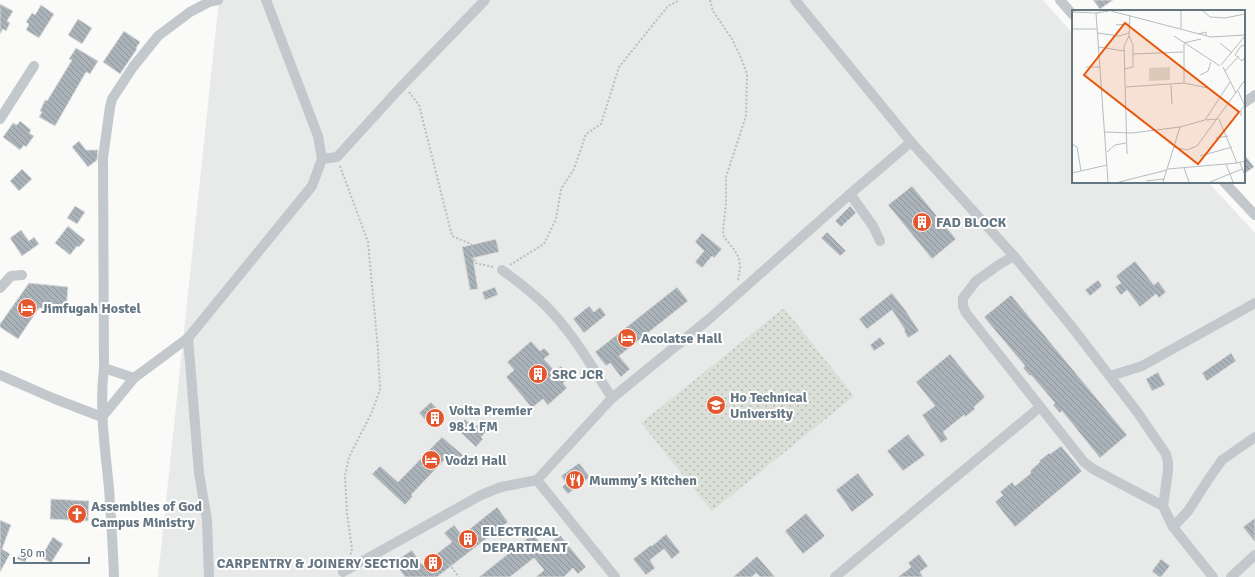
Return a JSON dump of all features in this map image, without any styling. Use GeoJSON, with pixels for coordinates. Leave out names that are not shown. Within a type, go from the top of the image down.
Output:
{"type":"FeatureCollection","features":[{"type":"Feature","properties":{"kind":"street"},"geometry":{"type":"LineString","coordinates":[[114,577],[109,488],[102,417],[102,383],[104,368],[103,158],[108,114],[112,99],[133,67],[158,36],[190,12],[209,2],[218,0]]}},
{"type":"Feature","properties":{"kind":"street"},"geometry":{"type":"LineString","coordinates":[[102,417],[134,378],[188,338],[312,186],[322,159],[318,136],[266,0]]}},
{"type":"Feature","properties":{"kind":"street"},"geometry":{"type":"LineString","coordinates":[[322,159],[337,157],[400,88],[485,0]]}},
{"type":"Feature","properties":{"kind":"street"},"geometry":{"type":"LineString","coordinates":[[795,0],[911,142],[1014,256],[1110,376],[1142,419],[1166,454],[1168,471],[1163,506],[1173,527],[1213,577]]}},
{"type":"Feature","properties":{"kind":"street"},"geometry":{"type":"LineString","coordinates":[[1060,0],[1072,14]]}},
{"type":"Feature","properties":{"kind":"street"},"geometry":{"type":"LineString","coordinates":[[0,119],[34,66]]}},
{"type":"Feature","properties":{"kind":"street"},"geometry":{"type":"LineString","coordinates":[[1245,102],[1255,95]]}},
{"type":"Feature","properties":{"kind":"street"},"geometry":{"type":"LineString","coordinates":[[343,572],[481,495],[501,487],[537,480],[612,398],[708,320],[911,142]]}},
{"type":"Feature","properties":{"kind":"street"},"geometry":{"type":"LineString","coordinates":[[1225,183],[1255,215]]}},
{"type":"Feature","properties":{"kind":"street"},"geometry":{"type":"LineString","coordinates":[[850,194],[873,226],[880,241]]}},
{"type":"Feature","properties":{"kind":"street"},"geometry":{"type":"LineString","coordinates":[[1014,256],[976,281],[963,298],[963,306],[966,313],[1084,462],[1098,472],[1163,506]]}},
{"type":"Feature","properties":{"kind":"street"},"geometry":{"type":"LineString","coordinates":[[502,270],[522,284],[544,304],[582,350],[612,398]]}},
{"type":"Feature","properties":{"kind":"street"},"geometry":{"type":"LineString","coordinates":[[0,288],[11,276],[22,275]]}},
{"type":"Feature","properties":{"kind":"street"},"geometry":{"type":"LineString","coordinates":[[1110,376],[1142,366],[1255,303]]}},
{"type":"Feature","properties":{"kind":"street"},"geometry":{"type":"LineString","coordinates":[[188,338],[200,473],[207,520],[209,577]]}},
{"type":"Feature","properties":{"kind":"street"},"geometry":{"type":"LineString","coordinates":[[104,368],[134,378]]}},
{"type":"Feature","properties":{"kind":"street"},"geometry":{"type":"LineString","coordinates":[[0,375],[55,399],[102,417]]}},
{"type":"Feature","properties":{"kind":"street"},"geometry":{"type":"LineString","coordinates":[[834,577],[1040,407]]}},
{"type":"Feature","properties":{"kind":"street"},"geometry":{"type":"LineString","coordinates":[[1173,527],[1188,511],[1222,460],[1255,437]]}},
{"type":"Feature","properties":{"kind":"street"},"geometry":{"type":"LineString","coordinates":[[537,480],[615,577]]}},
{"type":"Feature","properties":{"kind":"street"},"geometry":{"type":"LineString","coordinates":[[1231,577],[1255,555]]}},
{"type":"Feature","properties":{"kind":"path"},"geometry":{"type":"LineString","coordinates":[[400,88],[409,92],[420,104],[452,236],[471,244],[475,262],[502,270],[544,244],[556,219],[561,189],[574,169],[586,134],[601,124],[619,67],[668,6],[680,0]]}},
{"type":"Feature","properties":{"kind":"path"},"geometry":{"type":"LineString","coordinates":[[710,0],[713,11],[732,39],[747,74],[746,116],[726,176],[726,204],[723,230],[724,237],[739,258],[738,282],[734,297]]}},
{"type":"Feature","properties":{"kind":"path"},"geometry":{"type":"LineString","coordinates":[[337,157],[368,242],[378,350],[380,390],[371,414],[349,457],[345,476],[347,513],[352,549],[348,566],[343,572]]}},
{"type":"Feature","properties":{"kind":"path"},"geometry":{"type":"LineString","coordinates":[[449,564],[459,577]]}},
{"type":"Feature","properties":{"kind":"path"},"geometry":{"type":"LineString","coordinates":[[453,577],[457,574]]}},
{"type":"Feature","properties":{"kind":"shaded area","name":"Ho Technical University"},"geometry":{"type":"Polygon","coordinates":[[[219,0],[1043,0],[1072,33],[1072,183],[1209,183],[1255,233],[1255,577],[158,577],[219,0]]]}},
{"type":"Feature","properties":{"kind":"shaded area"},"geometry":{"type":"Polygon","coordinates":[[[784,308],[854,396],[712,511],[641,423],[784,308]]]}},
{"type":"Feature","properties":{"kind":"building"},"geometry":{"type":"Polygon","coordinates":[[[1093,0],[1113,0],[1100,9],[1093,0]]]}},
{"type":"Feature","properties":{"kind":"building"},"geometry":{"type":"Polygon","coordinates":[[[0,4],[13,11],[7,21],[10,23],[6,31],[3,29],[0,34],[0,4]]]}},
{"type":"Feature","properties":{"kind":"building"},"geometry":{"type":"Polygon","coordinates":[[[41,5],[54,14],[39,38],[26,30],[29,24],[26,22],[32,13],[35,15],[41,5]]]}},
{"type":"Feature","properties":{"kind":"building"},"geometry":{"type":"Polygon","coordinates":[[[78,19],[92,28],[82,44],[68,35],[78,19]]]}},
{"type":"Feature","properties":{"kind":"building"},"geometry":{"type":"Polygon","coordinates":[[[124,31],[140,42],[120,74],[103,62],[124,31]]]}},
{"type":"Feature","properties":{"kind":"building"},"geometry":{"type":"Polygon","coordinates":[[[76,48],[98,61],[90,74],[86,72],[55,126],[39,117],[42,112],[40,111],[45,100],[47,101],[72,60],[69,59],[76,48]]]}},
{"type":"Feature","properties":{"kind":"building"},"geometry":{"type":"Polygon","coordinates":[[[20,121],[31,130],[29,133],[34,136],[26,147],[24,145],[20,150],[3,137],[13,123],[17,125],[20,121]]]}},
{"type":"Feature","properties":{"kind":"building"},"geometry":{"type":"Polygon","coordinates":[[[79,141],[86,150],[98,150],[97,160],[88,167],[72,147],[79,141]]]}},
{"type":"Feature","properties":{"kind":"building"},"geometry":{"type":"Polygon","coordinates":[[[1245,155],[1254,167],[1245,173],[1245,155]]]}},
{"type":"Feature","properties":{"kind":"building"},"geometry":{"type":"Polygon","coordinates":[[[22,169],[32,179],[19,191],[10,181],[22,169]]]}},
{"type":"Feature","properties":{"kind":"building","name":"FAD BLOCK"},"geometry":{"type":"Polygon","coordinates":[[[912,186],[956,239],[932,259],[888,205],[912,186]]]}},
{"type":"Feature","properties":{"kind":"building"},"geometry":{"type":"Polygon","coordinates":[[[75,206],[85,212],[77,224],[67,218],[75,206]]]}},
{"type":"Feature","properties":{"kind":"building"},"geometry":{"type":"Polygon","coordinates":[[[850,206],[856,213],[841,227],[835,221],[850,206]]]}},
{"type":"Feature","properties":{"kind":"building"},"geometry":{"type":"Polygon","coordinates":[[[68,226],[85,240],[79,247],[77,246],[70,255],[55,243],[68,226]]]}},
{"type":"Feature","properties":{"kind":"building"},"geometry":{"type":"Polygon","coordinates":[[[21,230],[29,241],[34,237],[39,244],[22,256],[10,238],[21,230]]]}},
{"type":"Feature","properties":{"kind":"building"},"geometry":{"type":"Polygon","coordinates":[[[827,232],[846,251],[840,256],[821,238],[827,232]]]}},
{"type":"Feature","properties":{"kind":"building"},"geometry":{"type":"Polygon","coordinates":[[[702,233],[722,249],[714,258],[712,256],[702,268],[695,262],[704,251],[695,242],[702,233]]]}},
{"type":"Feature","properties":{"kind":"building"},"geometry":{"type":"Polygon","coordinates":[[[496,239],[499,252],[473,258],[478,289],[470,290],[462,247],[496,239]]]}},
{"type":"Feature","properties":{"kind":"building"},"geometry":{"type":"Polygon","coordinates":[[[1135,261],[1154,285],[1158,281],[1166,292],[1159,298],[1156,294],[1140,307],[1127,290],[1121,295],[1115,287],[1121,283],[1116,276],[1135,261]]]}},
{"type":"Feature","properties":{"kind":"building"},"geometry":{"type":"Polygon","coordinates":[[[1098,280],[1102,286],[1090,296],[1085,290],[1098,280]]]}},
{"type":"Feature","properties":{"kind":"building"},"geometry":{"type":"Polygon","coordinates":[[[29,283],[68,287],[66,311],[39,308],[18,339],[0,327],[0,324],[29,283]]]}},
{"type":"Feature","properties":{"kind":"building"},"geometry":{"type":"Polygon","coordinates":[[[495,287],[498,295],[485,300],[482,292],[495,287]]]}},
{"type":"Feature","properties":{"kind":"building","name":"Acolatse Hall"},"geometry":{"type":"Polygon","coordinates":[[[677,287],[688,301],[619,356],[630,369],[621,377],[610,363],[606,366],[595,352],[677,287]]]}},
{"type":"Feature","properties":{"kind":"building"},"geometry":{"type":"Polygon","coordinates":[[[892,293],[919,331],[908,338],[904,331],[905,330],[892,310],[867,329],[859,319],[892,293]]]}},
{"type":"Feature","properties":{"kind":"building"},"geometry":{"type":"Polygon","coordinates":[[[1011,295],[1127,435],[1100,458],[1062,411],[1060,413],[1053,405],[1055,403],[1023,368],[1025,366],[984,317],[1011,295]]]}},
{"type":"Feature","properties":{"kind":"building"},"geometry":{"type":"Polygon","coordinates":[[[589,306],[594,312],[600,307],[606,315],[584,333],[573,319],[589,306]]]}},
{"type":"Feature","properties":{"kind":"building"},"geometry":{"type":"Polygon","coordinates":[[[880,337],[885,344],[874,351],[870,345],[880,337]]]}},
{"type":"Feature","properties":{"kind":"building","name":"SRC JCR"},"geometry":{"type":"Polygon","coordinates":[[[531,341],[540,351],[544,348],[550,354],[544,359],[555,371],[561,366],[570,377],[563,383],[567,388],[548,405],[543,399],[532,408],[506,377],[514,370],[507,362],[531,341]]]}},
{"type":"Feature","properties":{"kind":"building"},"geometry":{"type":"Polygon","coordinates":[[[1231,353],[1236,361],[1207,381],[1202,373],[1231,353]]]}},
{"type":"Feature","properties":{"kind":"building"},"geometry":{"type":"Polygon","coordinates":[[[950,354],[985,397],[974,407],[975,409],[965,417],[964,415],[943,432],[948,439],[941,443],[922,415],[935,406],[916,382],[950,354]]]}},
{"type":"Feature","properties":{"kind":"building"},"geometry":{"type":"Polygon","coordinates":[[[1158,372],[1165,385],[1152,391],[1146,379],[1158,372]]]}},
{"type":"Feature","properties":{"kind":"building"},"geometry":{"type":"Polygon","coordinates":[[[431,402],[441,413],[430,425],[419,413],[431,402]]]}},
{"type":"Feature","properties":{"kind":"building"},"geometry":{"type":"Polygon","coordinates":[[[465,419],[474,428],[483,419],[491,427],[481,437],[483,439],[476,447],[456,428],[465,419]]]}},
{"type":"Feature","properties":{"kind":"building"},"geometry":{"type":"Polygon","coordinates":[[[908,434],[925,455],[903,471],[887,451],[908,434]]]}},
{"type":"Feature","properties":{"kind":"building"},"geometry":{"type":"Polygon","coordinates":[[[442,437],[463,455],[455,462],[449,455],[411,495],[413,496],[405,505],[372,474],[380,466],[398,482],[442,437]]]}},
{"type":"Feature","properties":{"kind":"building"},"geometry":{"type":"Polygon","coordinates":[[[1061,446],[1082,471],[1015,527],[995,502],[1003,495],[1000,492],[1012,482],[1015,486],[1031,473],[1030,471],[1040,462],[1039,461],[1061,446]]]}},
{"type":"Feature","properties":{"kind":"building","name":"Mummy’s Kitchen"},"geometry":{"type":"Polygon","coordinates":[[[579,463],[590,477],[568,494],[562,487],[566,483],[561,476],[579,463]]]}},
{"type":"Feature","properties":{"kind":"building"},"geometry":{"type":"Polygon","coordinates":[[[858,473],[874,495],[852,512],[836,490],[858,473]]]}},
{"type":"Feature","properties":{"kind":"building"},"geometry":{"type":"Polygon","coordinates":[[[51,499],[89,501],[88,521],[50,519],[51,499]]]}},
{"type":"Feature","properties":{"kind":"building"},"geometry":{"type":"Polygon","coordinates":[[[497,507],[508,522],[437,577],[405,577],[394,562],[412,550],[422,565],[452,542],[444,533],[454,525],[462,535],[497,507]]]}},
{"type":"Feature","properties":{"kind":"building"},"geometry":{"type":"Polygon","coordinates":[[[806,513],[825,536],[803,554],[785,531],[806,513]]]}},
{"type":"Feature","properties":{"kind":"building"},"geometry":{"type":"Polygon","coordinates":[[[1255,518],[1255,542],[1243,527],[1255,518]]]}},
{"type":"Feature","properties":{"kind":"building"},"geometry":{"type":"Polygon","coordinates":[[[0,520],[11,525],[2,549],[10,554],[0,572],[0,520]]]}},
{"type":"Feature","properties":{"kind":"building"},"geometry":{"type":"Polygon","coordinates":[[[533,534],[544,547],[560,535],[586,567],[578,574],[573,568],[564,577],[536,577],[544,570],[534,558],[510,577],[479,577],[533,534]]]}},
{"type":"Feature","properties":{"kind":"building"},"geometry":{"type":"Polygon","coordinates":[[[666,534],[680,552],[672,559],[664,549],[650,560],[655,568],[646,575],[633,559],[666,534]]]}},
{"type":"Feature","properties":{"kind":"building"},"geometry":{"type":"Polygon","coordinates":[[[53,537],[63,544],[51,563],[41,557],[53,537]]]}},
{"type":"Feature","properties":{"kind":"building"},"geometry":{"type":"Polygon","coordinates":[[[23,548],[30,552],[25,562],[17,559],[23,548]]]}},
{"type":"Feature","properties":{"kind":"building"},"geometry":{"type":"Polygon","coordinates":[[[919,554],[928,566],[920,572],[923,577],[898,577],[911,567],[908,563],[919,554]]]}},
{"type":"Feature","properties":{"kind":"building"},"geometry":{"type":"Polygon","coordinates":[[[757,556],[775,577],[760,577],[756,573],[752,577],[733,577],[757,556]]]}},
{"type":"Feature","properties":{"kind":"building"},"geometry":{"type":"Polygon","coordinates":[[[1161,559],[1170,566],[1161,577],[1159,577],[1152,571],[1161,559]]]}},
{"type":"Feature","properties":{"kind":"place","name":"FAD BLOCK"},"geometry":{"type":"Point","coordinates":[922,222]}},
{"type":"Feature","properties":{"kind":"place","name":"Jimfugah Hostel"},"geometry":{"type":"Point","coordinates":[27,308]}},
{"type":"Feature","properties":{"kind":"place","name":"Acolatse Hall"},"geometry":{"type":"Point","coordinates":[627,338]}},
{"type":"Feature","properties":{"kind":"place","name":"SRC JCR"},"geometry":{"type":"Point","coordinates":[538,374]}},
{"type":"Feature","properties":{"kind":"place","name":"Ho Technical University"},"geometry":{"type":"Point","coordinates":[716,405]}},
{"type":"Feature","properties":{"kind":"place","name":"Volta Premier 98.1 FM"},"geometry":{"type":"Point","coordinates":[435,418]}},
{"type":"Feature","properties":{"kind":"place","name":"Vodzi Hall"},"geometry":{"type":"Point","coordinates":[431,460]}},
{"type":"Feature","properties":{"kind":"place","name":"Mummy’s Kitchen"},"geometry":{"type":"Point","coordinates":[575,480]}},
{"type":"Feature","properties":{"kind":"place","name":"Assemblies of God Campus Ministry"},"geometry":{"type":"Point","coordinates":[77,514]}},
{"type":"Feature","properties":{"kind":"place","name":"ELECTRICAL DEPARTMENT"},"geometry":{"type":"Point","coordinates":[468,539]}},
{"type":"Feature","properties":{"kind":"place","name":"CARPENTRY & JOINERY SECTION"},"geometry":{"type":"Point","coordinates":[433,563]}}]}
